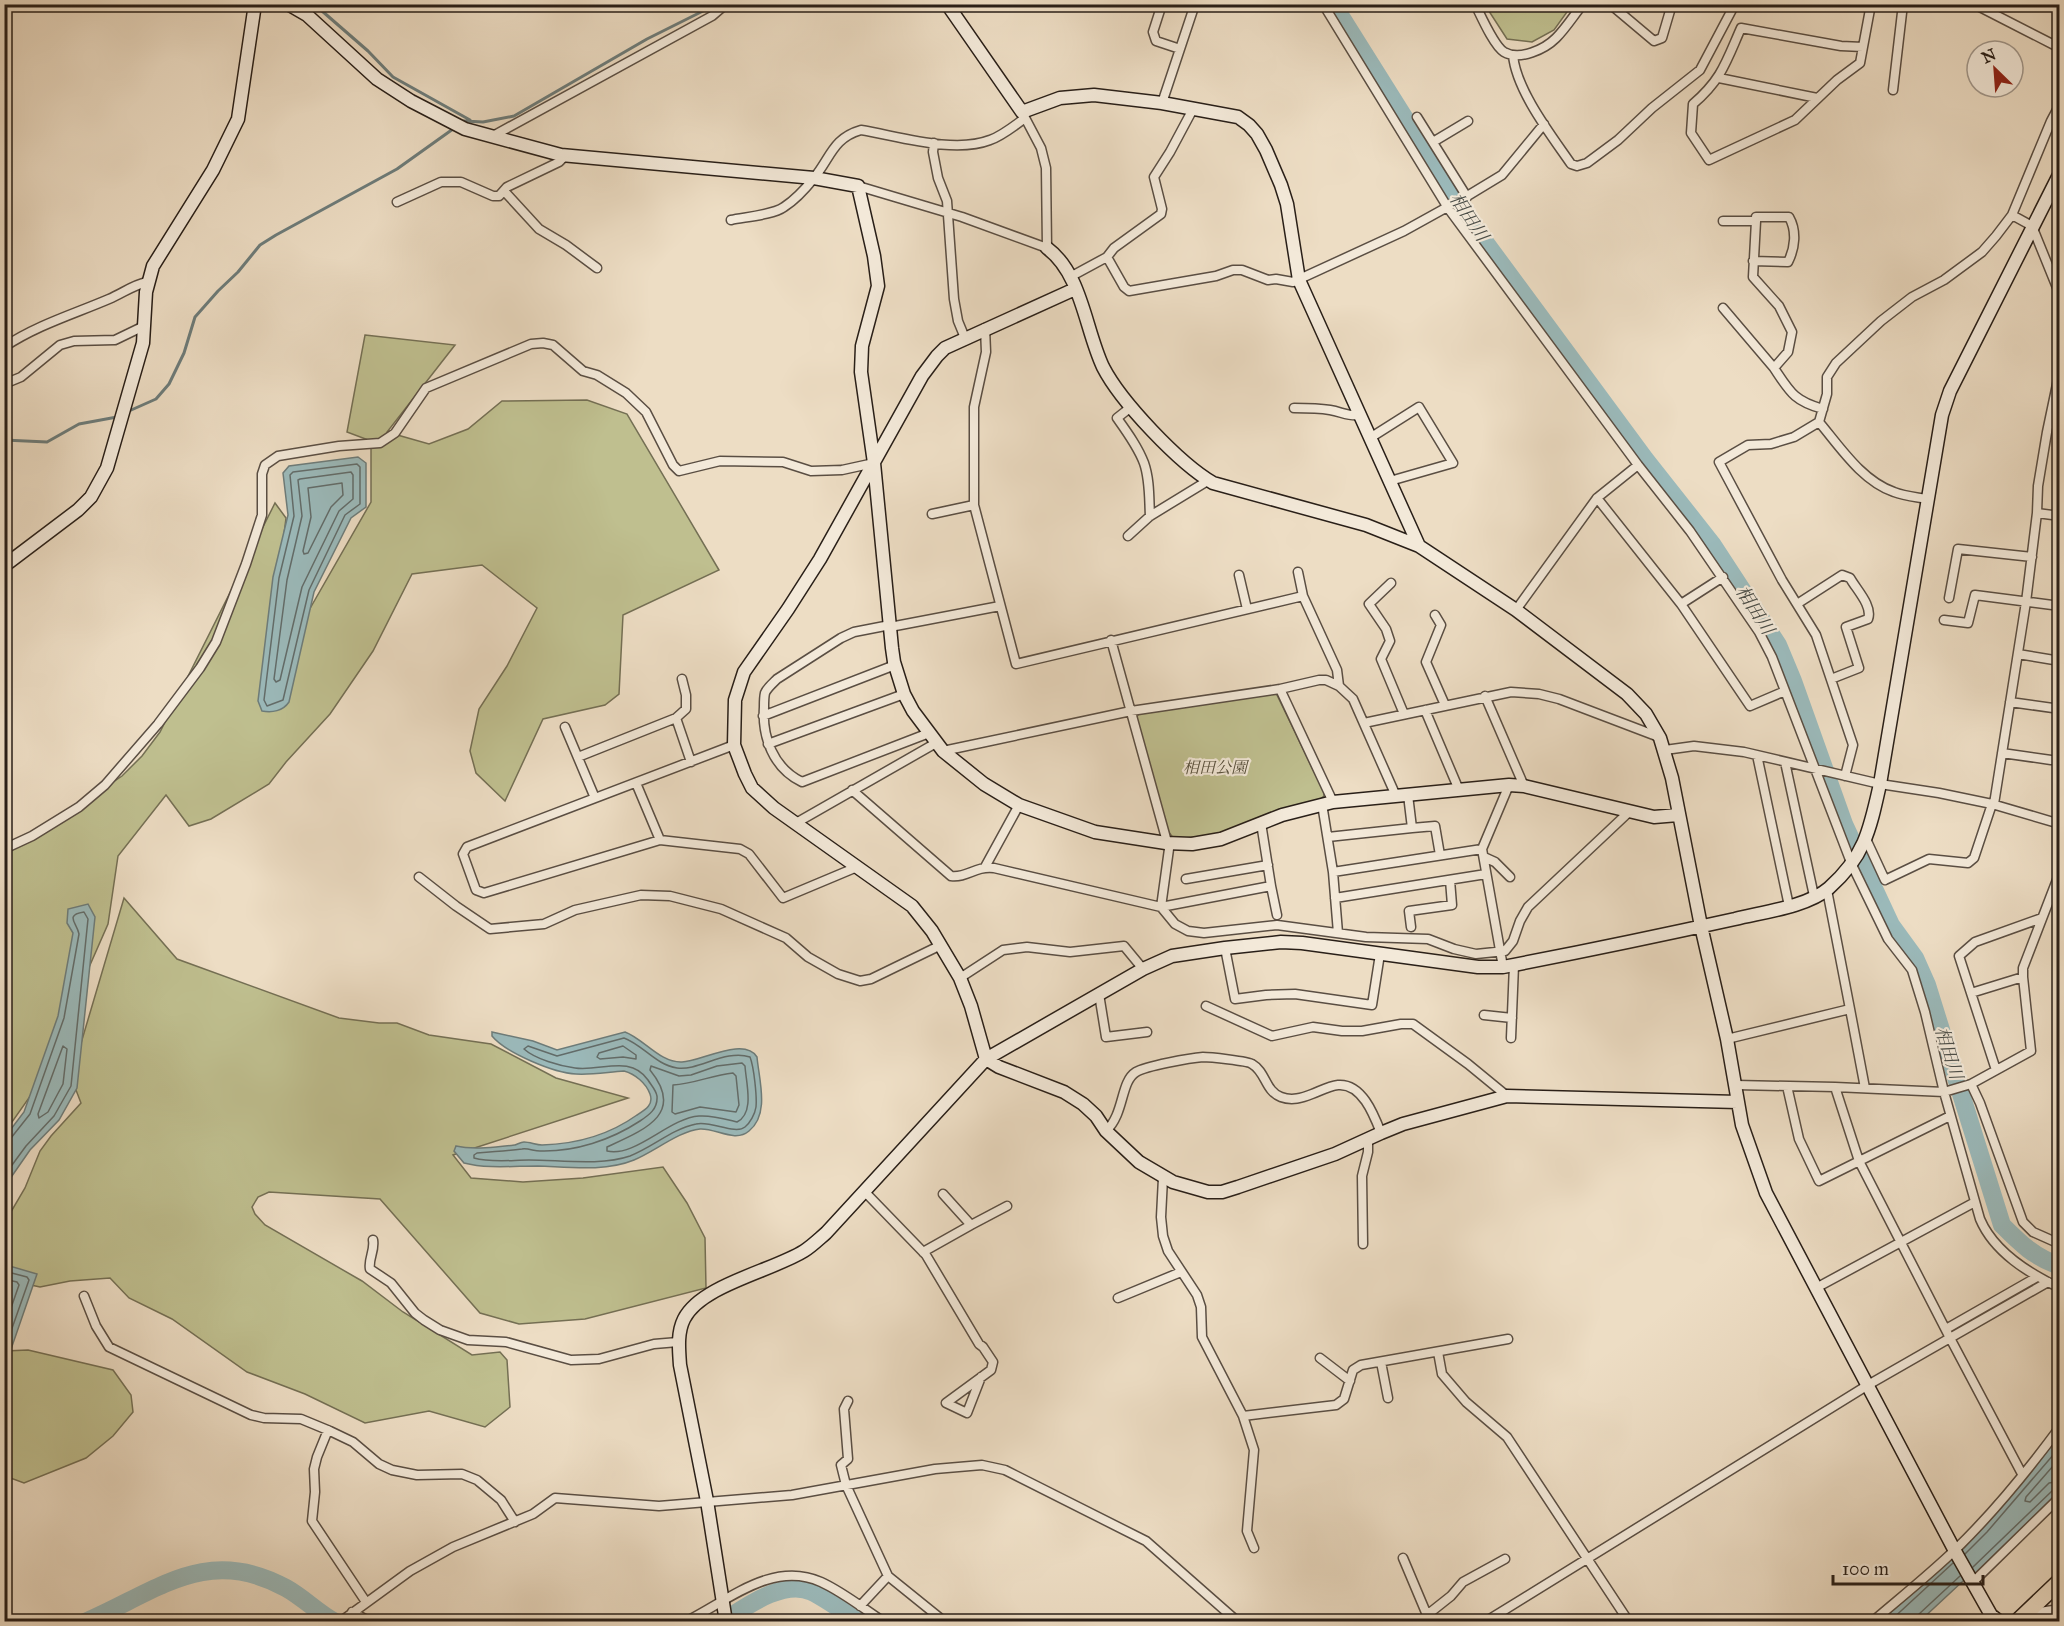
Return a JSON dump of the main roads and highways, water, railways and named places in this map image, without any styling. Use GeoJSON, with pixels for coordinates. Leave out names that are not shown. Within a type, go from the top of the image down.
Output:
{"type":"FeatureCollection","features":[{"type":"Feature","properties":{"kind":"highway"},"geometry":{"type":"LineString","coordinates":[[2024,1619],[2060,1581]]}},
{"type":"Feature","properties":{"kind":"water"},"geometry":{"type":"Polygon","coordinates":[[[358,457],[366,463],[366,507],[351,518],[314,592],[289,702],[277,711],[262,711],[258,701],[273,577],[288,515],[283,473],[289,466],[358,457]]]}},
{"type":"Feature","properties":{"kind":"water"},"geometry":{"type":"Polygon","coordinates":[[[88,904],[95,917],[77,1088],[59,1120],[30,1150],[5,1186],[5,1137],[24,1112],[58,1016],[73,933],[67,923],[68,909],[88,904]]]}},
{"type":"Feature","properties":{"kind":"water"},"geometry":{"type":"Polygon","coordinates":[[[492,1032],[533,1041],[557,1050],[625,1032],[666,1059],[682,1062],[732,1049],[751,1051],[757,1057],[760,1076],[762,1096],[759,1116],[755,1124],[744,1134],[738,1136],[700,1129],[675,1138],[634,1160],[611,1166],[491,1167],[464,1163],[454,1151],[456,1146],[486,1148],[523,1142],[542,1145],[568,1143],[615,1128],[646,1109],[651,1101],[646,1086],[628,1072],[582,1074],[556,1070],[508,1049],[492,1036],[492,1032]]]}},
{"type":"Feature","properties":{"kind":"water"},"geometry":{"type":"Polygon","coordinates":[[[4,1240],[6,1265],[37,1274],[8,1358],[5,1359],[4,1240]]]}},
{"type":"Feature","properties":{"kind":"water"},"geometry":{"type":"Polygon","coordinates":[[[2059,1437],[2059,1492],[1976,1573],[1963,1581],[1920,1621],[1880,1622],[1965,1547],[2059,1437]]]}},
{"type":"Feature","properties":{"kind":"waterway"},"geometry":{"type":"LineString","coordinates":[[314,4],[368,51],[393,77],[470,120]]}},
{"type":"Feature","properties":{"kind":"waterway"},"geometry":{"type":"LineString","coordinates":[[464,121],[483,122],[514,116],[647,39],[705,10],[711,4]]}},
{"type":"Feature","properties":{"kind":"waterway","name":"相田川"},"geometry":{"type":"LineString","coordinates":[[1333,4],[1468,219],[1645,459],[1712,544],[1778,645],[1844,824],[1891,925],[1915,958],[1927,985],[2002,1225],[2028,1249],[2060,1266]]}},
{"type":"Feature","properties":{"kind":"waterway"},"geometry":{"type":"LineString","coordinates":[[129,411],[156,399],[169,384],[184,353],[195,317],[260,245],[397,169],[453,129]]}},
{"type":"Feature","properties":{"kind":"waterway"},"geometry":{"type":"LineString","coordinates":[[4,440],[47,442],[79,424],[117,417]]}},
{"type":"Feature","properties":{"kind":"waterway"},"geometry":{"type":"LineString","coordinates":[[85,1622],[182,1577],[206,1572],[231,1571],[257,1576],[286,1588],[335,1622]]}},
{"type":"Feature","properties":{"kind":"waterway"},"geometry":{"type":"LineString","coordinates":[[722,1622],[765,1596],[789,1589],[812,1592],[859,1622]]}},
{"type":"Feature","properties":{"kind":"waterway"},"geometry":{"type":"LineString","coordinates":[[4,1618],[8,1622]]}},
{"type":"Feature","properties":{"kind":"park label","name":"相田公園"},"geometry":{"type":"Point","coordinates":[1215,767]}}]}
